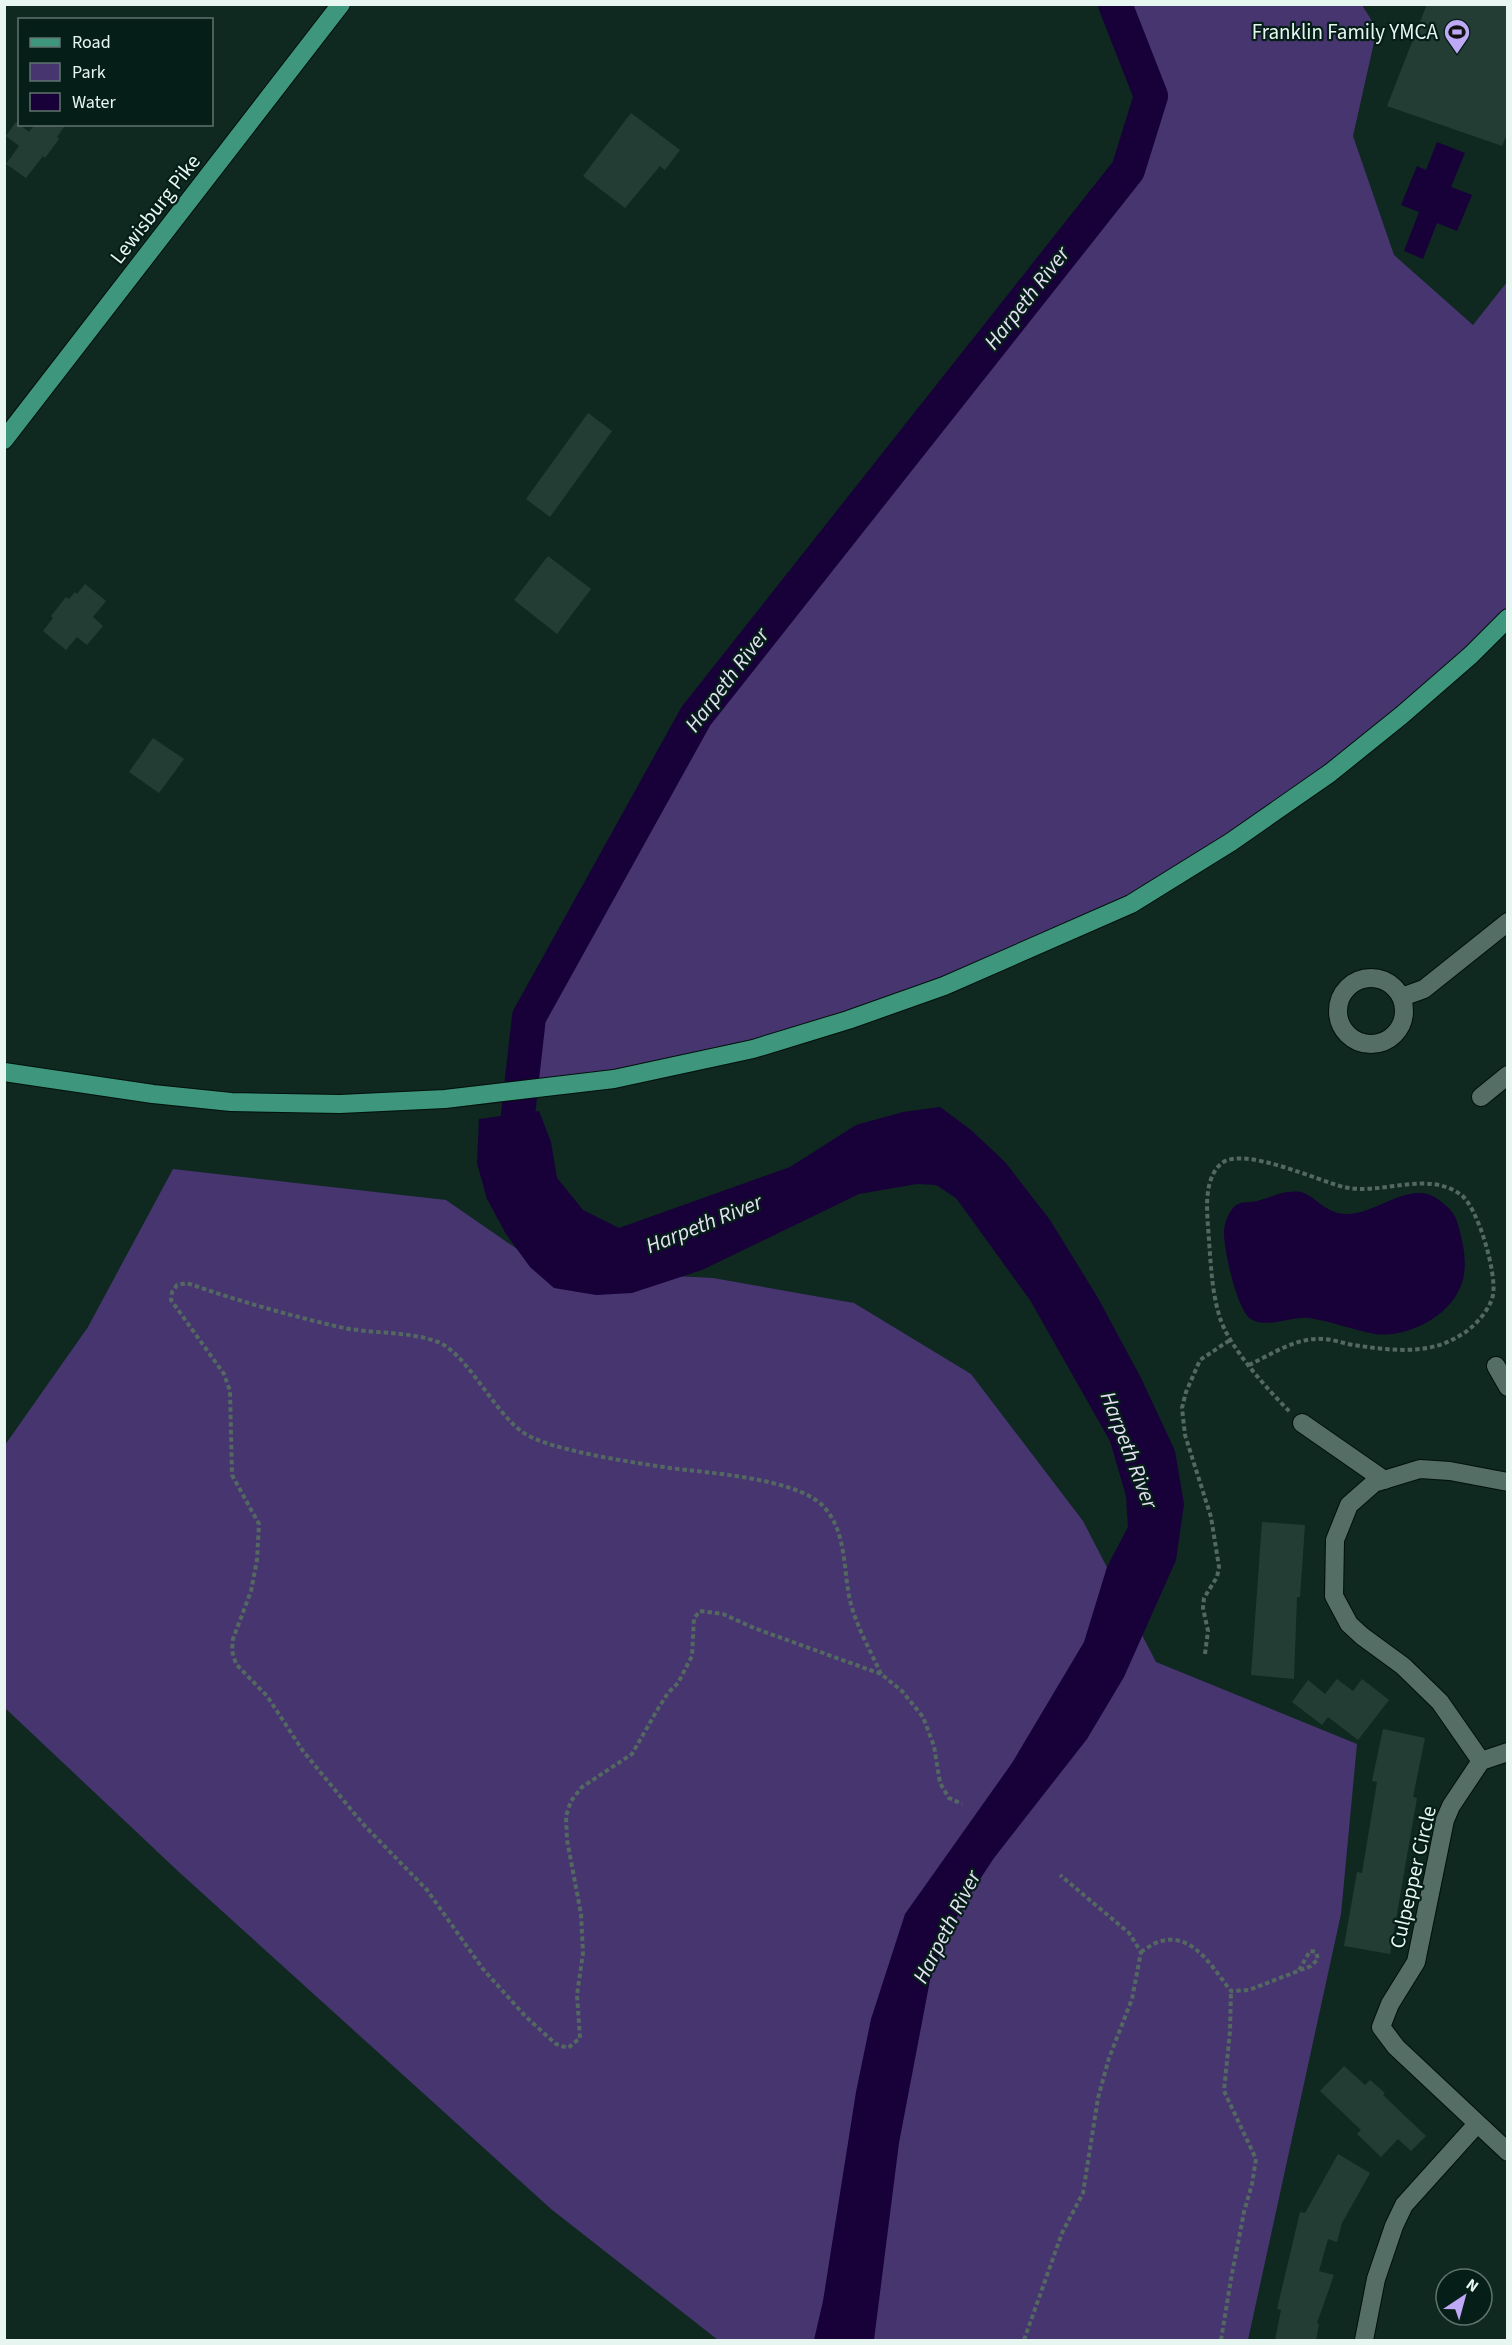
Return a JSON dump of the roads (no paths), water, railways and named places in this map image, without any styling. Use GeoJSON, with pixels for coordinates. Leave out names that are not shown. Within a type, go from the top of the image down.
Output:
{"type":"FeatureCollection","features":[{"type":"Feature","properties":{"kind":"main road","name":"Lewisburg Pike"},"geometry":{"type":"LineString","coordinates":[[4,440],[341,4]]}},
{"type":"Feature","properties":{"kind":"main road"},"geometry":{"type":"LineString","coordinates":[[4,1072],[153,1094],[231,1102],[340,1104],[445,1099],[614,1078],[753,1049],[848,1020],[944,986],[1131,904],[1231,842],[1330,773],[1445,678],[1508,618]]}},
{"type":"Feature","properties":{"kind":"street"},"geometry":{"type":"LineString","coordinates":[[1402,997],[1424,989],[1508,922]]}},
{"type":"Feature","properties":{"kind":"street"},"geometry":{"type":"LineString","coordinates":[[1481,1097],[1508,1075]]}},
{"type":"Feature","properties":{"kind":"street"},"geometry":{"type":"LineString","coordinates":[[1496,1366],[1508,1387]]}},
{"type":"Feature","properties":{"kind":"street"},"geometry":{"type":"LineString","coordinates":[[1302,1423],[1384,1480]]}},
{"type":"Feature","properties":{"kind":"street"},"geometry":{"type":"LineString","coordinates":[[1508,1482],[1461,1473],[1420,1469],[1374,1483],[1349,1505],[1335,1540],[1334,1596],[1349,1624],[1403,1666],[1440,1702],[1481,1761],[1508,1752]]}},
{"type":"Feature","properties":{"kind":"street","name":"Culpepper Circle"},"geometry":{"type":"LineString","coordinates":[[1477,2124],[1391,2040],[1382,2027],[1390,2004],[1416,1962],[1445,1820],[1451,1806],[1481,1761]]}},
{"type":"Feature","properties":{"kind":"street"},"geometry":{"type":"LineString","coordinates":[[1364,2340],[1377,2279],[1394,2226],[1404,2205],[1477,2124],[1508,2152]]}},
{"type":"Feature","properties":{"kind":"water"},"geometry":{"type":"Polygon","coordinates":[[[1437,142],[1465,153],[1451,187],[1472,195],[1457,231],[1437,223],[1423,259],[1404,251],[1419,212],[1401,205],[1417,166],[1426,170],[1437,142]]]}},
{"type":"Feature","properties":{"kind":"water"},"geometry":{"type":"Polygon","coordinates":[[[940,1107],[971,1130],[1005,1162],[1050,1220],[1098,1298],[1141,1378],[1175,1451],[1184,1504],[1176,1560],[1124,1677],[1087,1739],[994,1858],[961,1908],[931,1975],[899,2143],[874,2340],[814,2340],[823,2301],[856,2092],[871,2019],[905,1914],[1012,1763],[1084,1642],[1107,1567],[1128,1527],[1126,1496],[1110,1441],[1030,1300],[956,1198],[936,1185],[917,1184],[859,1194],[702,1270],[632,1293],[596,1295],[554,1288],[530,1267],[506,1234],[487,1199],[477,1163],[479,1119],[539,1111],[551,1142],[557,1178],[583,1210],[619,1228],[790,1167],[856,1125],[903,1112],[940,1107]]]}},
{"type":"Feature","properties":{"kind":"water"},"geometry":{"type":"Polygon","coordinates":[[[1287,1192],[1301,1192],[1337,1213],[1345,1214],[1369,1210],[1405,1195],[1416,1193],[1428,1194],[1439,1200],[1451,1210],[1455,1217],[1464,1254],[1464,1276],[1453,1300],[1445,1309],[1424,1324],[1399,1333],[1375,1334],[1309,1318],[1272,1323],[1257,1322],[1251,1319],[1241,1304],[1228,1264],[1224,1238],[1225,1224],[1237,1204],[1287,1192]]]}},
{"type":"Feature","properties":{"kind":"waterway","name":"Harpeth River"},"geometry":{"type":"LineString","coordinates":[[518,1158],[514,1150],[529,1017],[696,716],[1128,170],[1151,96],[1115,4]]}},
{"type":"Feature","properties":{"kind":"place","name":"Franklin Family YMCA"},"geometry":{"type":"Point","coordinates":[1457,55]}}]}
